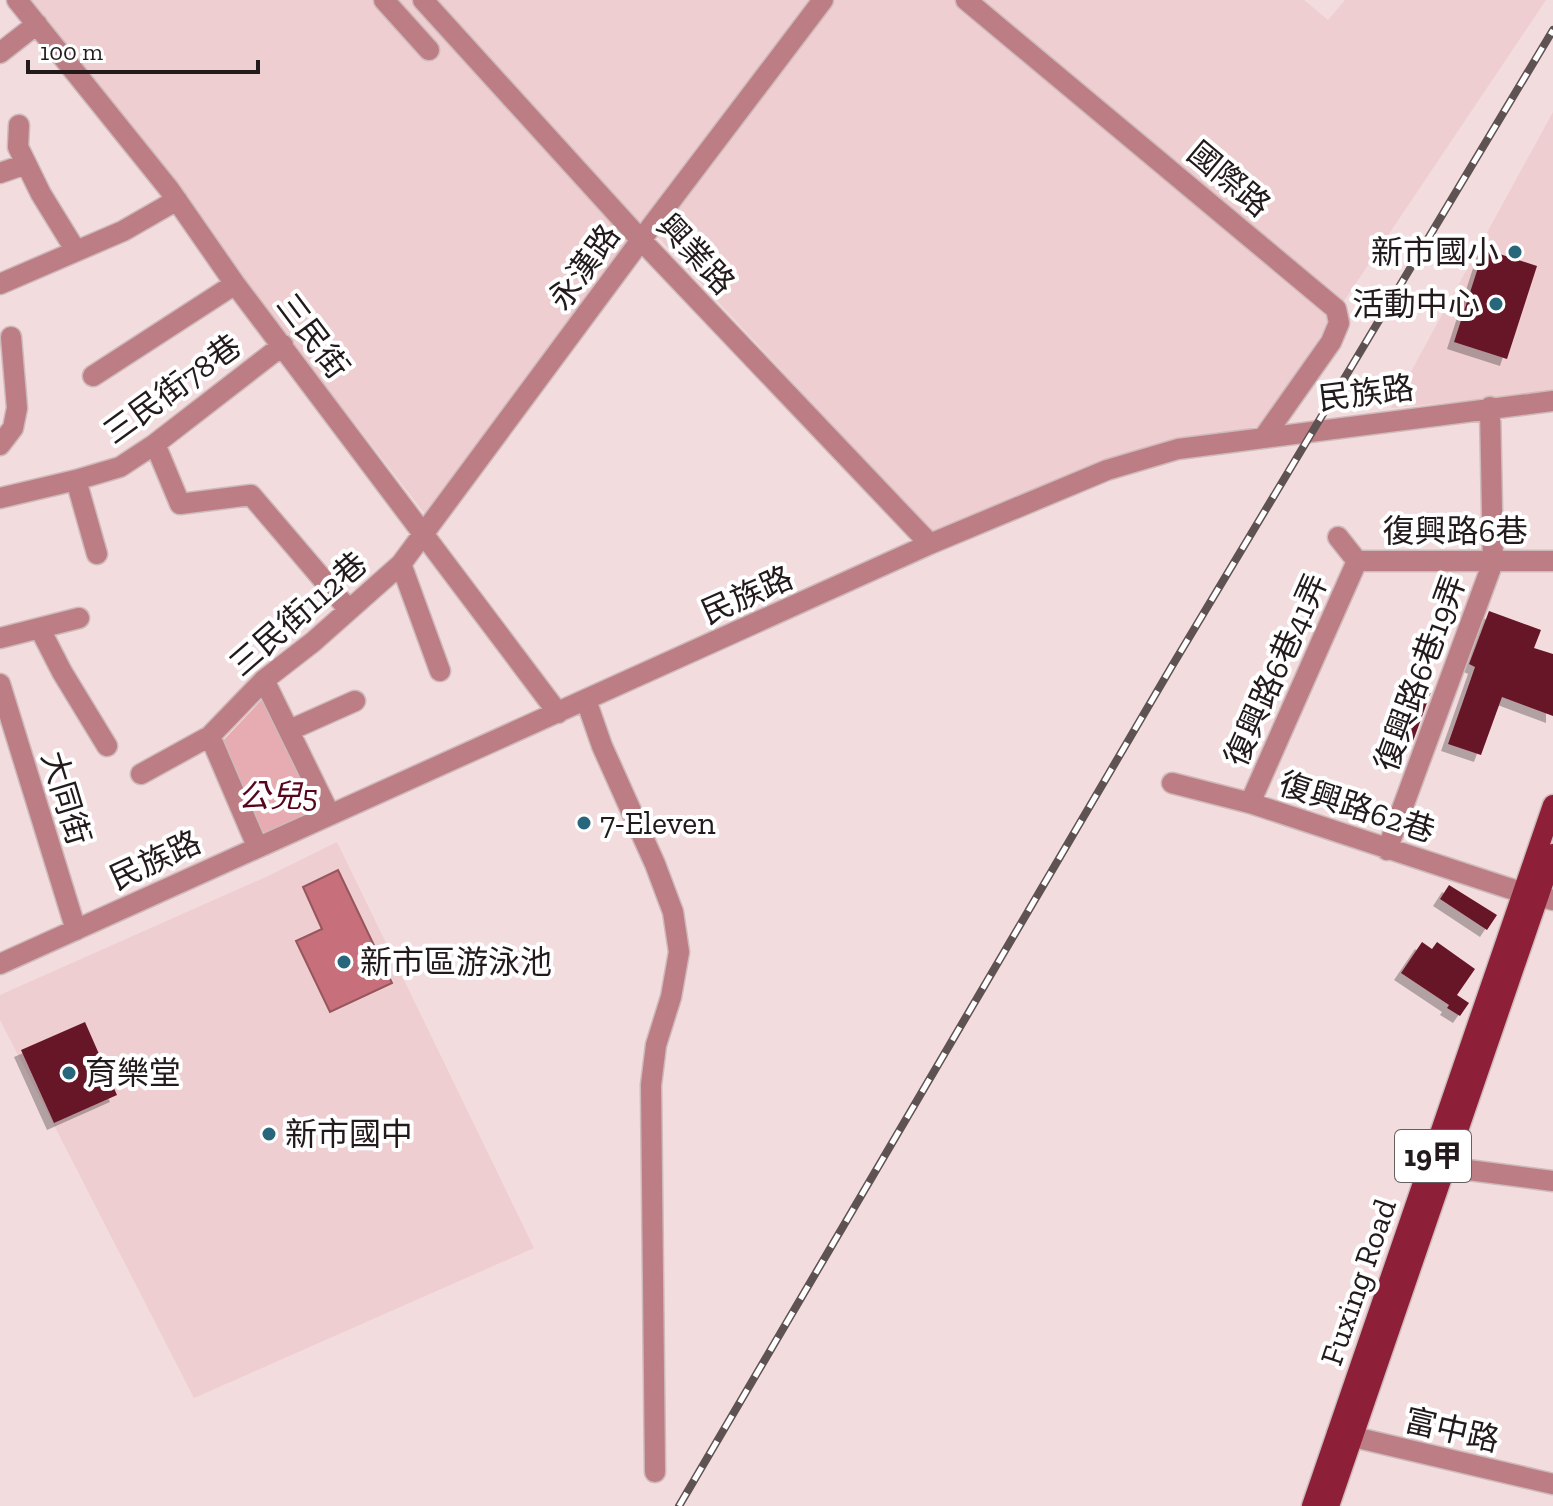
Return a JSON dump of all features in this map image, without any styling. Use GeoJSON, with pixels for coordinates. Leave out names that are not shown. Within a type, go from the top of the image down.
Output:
{"type":"FeatureCollection","features":[{"type":"Feature","properties":{"kind":"main road","name":"Fuxing Road"},"geometry":{"type":"LineString","coordinates":[[1538,896],[1553,805]]}},
{"type":"Feature","properties":{"kind":"main road","name":"Fuxing Road"},"geometry":{"type":"LineString","coordinates":[[1312,1506],[1345,1435],[1438,1167],[1553,854]]}},
{"type":"Feature","properties":{"kind":"main road","name":"Fuxing Road"},"geometry":{"type":"LineString","coordinates":[[1329,1506],[1345,1435]]}},
{"type":"Feature","properties":{"kind":"street","name":"三民街"},"geometry":{"type":"LineString","coordinates":[[17,0],[177,200],[235,284],[558,713]]}},
{"type":"Feature","properties":{"kind":"street"},"geometry":{"type":"LineString","coordinates":[[384,0],[429,50]]}},
{"type":"Feature","properties":{"kind":"street","name":"興業路"},"geometry":{"type":"LineString","coordinates":[[423,0],[641,240],[930,544]]}},
{"type":"Feature","properties":{"kind":"street","name":"永漢路"},"geometry":{"type":"LineString","coordinates":[[424,534],[823,0]]}},
{"type":"Feature","properties":{"kind":"street","name":"國際路"},"geometry":{"type":"LineString","coordinates":[[966,0],[1336,309],[1339,323],[1331,342],[1264,437]]}},
{"type":"Feature","properties":{"kind":"street"},"geometry":{"type":"LineString","coordinates":[[0,53],[37,24]]}},
{"type":"Feature","properties":{"kind":"street"},"geometry":{"type":"LineString","coordinates":[[19,125],[18,147],[41,194],[76,251]]}},
{"type":"Feature","properties":{"kind":"street"},"geometry":{"type":"LineString","coordinates":[[0,173],[26,164]]}},
{"type":"Feature","properties":{"kind":"street"},"geometry":{"type":"LineString","coordinates":[[0,284],[123,231],[177,200]]}},
{"type":"Feature","properties":{"kind":"street"},"geometry":{"type":"LineString","coordinates":[[93,376],[235,284]]}},
{"type":"Feature","properties":{"kind":"street"},"geometry":{"type":"LineString","coordinates":[[0,445],[13,428],[17,408],[11,337]]}},
{"type":"Feature","properties":{"kind":"street","name":"三民街78巷"},"geometry":{"type":"LineString","coordinates":[[0,498],[120,467],[155,444],[283,345]]}},
{"type":"Feature","properties":{"kind":"street","name":"民族路"},"geometry":{"type":"LineString","coordinates":[[0,964],[930,544],[1107,470],[1178,449],[1553,401]]}},
{"type":"Feature","properties":{"kind":"street"},"geometry":{"type":"LineString","coordinates":[[1490,407],[1493,562]]}},
{"type":"Feature","properties":{"kind":"street"},"geometry":{"type":"LineString","coordinates":[[155,444],[180,504],[251,495],[349,610]]}},
{"type":"Feature","properties":{"kind":"street"},"geometry":{"type":"LineString","coordinates":[[76,480],[97,554]]}},
{"type":"Feature","properties":{"kind":"street","name":"三民街112巷"},"geometry":{"type":"LineString","coordinates":[[141,774],[210,736],[264,680],[401,564],[424,534]]}},
{"type":"Feature","properties":{"kind":"street"},"geometry":{"type":"LineString","coordinates":[[1338,537],[1357,561]]}},
{"type":"Feature","properties":{"kind":"street","name":"復興路6巷"},"geometry":{"type":"LineString","coordinates":[[1357,561],[1553,561]]}},
{"type":"Feature","properties":{"kind":"street","name":"復興路6巷41弄"},"geometry":{"type":"LineString","coordinates":[[1250,803],[1357,561]]}},
{"type":"Feature","properties":{"kind":"street","name":"復興路6巷19弄"},"geometry":{"type":"LineString","coordinates":[[1387,850],[1493,562]]}},
{"type":"Feature","properties":{"kind":"street"},"geometry":{"type":"LineString","coordinates":[[401,564],[440,671]]}},
{"type":"Feature","properties":{"kind":"street"},"geometry":{"type":"LineString","coordinates":[[0,638],[79,618]]}},
{"type":"Feature","properties":{"kind":"street"},"geometry":{"type":"LineString","coordinates":[[40,629],[107,746]]}},
{"type":"Feature","properties":{"kind":"street"},"geometry":{"type":"LineString","coordinates":[[264,680],[330,815]]}},
{"type":"Feature","properties":{"kind":"street","name":"大同街"},"geometry":{"type":"LineString","coordinates":[[0,684],[76,930]]}},
{"type":"Feature","properties":{"kind":"street"},"geometry":{"type":"LineString","coordinates":[[586,700],[602,746],[673,912],[679,952],[671,997],[656,1045],[651,1085],[655,1472]]}},
{"type":"Feature","properties":{"kind":"street"},"geometry":{"type":"LineString","coordinates":[[290,730],[355,701]]}},
{"type":"Feature","properties":{"kind":"street"},"geometry":{"type":"LineString","coordinates":[[210,736],[257,846]]}},
{"type":"Feature","properties":{"kind":"street","name":"復興路62巷"},"geometry":{"type":"LineString","coordinates":[[1172,783],[1250,803],[1387,850],[1538,896]]}},
{"type":"Feature","properties":{"kind":"street"},"geometry":{"type":"LineString","coordinates":[[1438,1167],[1553,1181]]}},
{"type":"Feature","properties":{"kind":"street","name":"富中路"},"geometry":{"type":"LineString","coordinates":[[1345,1435],[1553,1484]]}},
{"type":"Feature","properties":{"kind":"shaded area"},"geometry":{"type":"Polygon","coordinates":[[[26,0],[1304,0],[1328,20],[1345,0],[1546,0],[1258,429],[935,536],[643,221],[425,514],[26,0]]]}},
{"type":"Feature","properties":{"kind":"shaded area","name":"新市國小"},"geometry":{"type":"Polygon","coordinates":[[[1553,112],[1553,393],[1391,408],[1553,112]]]}},
{"type":"Feature","properties":{"kind":"shaded area","name":"新市國中"},"geometry":{"type":"Polygon","coordinates":[[[337,842],[534,1248],[194,1398],[0,1020],[0,995],[268,876],[337,842]]]}},
{"type":"Feature","properties":{"kind":"shaded area","name":"新市區游泳池"},"geometry":{"type":"Polygon","coordinates":[[[338,870],[392,983],[330,1012],[296,941],[322,929],[303,887],[338,870]]]}},
{"type":"Feature","properties":{"kind":"green space","name":"公兒5"},"geometry":{"type":"Polygon","coordinates":[[[267,694],[329,827],[267,856],[219,745],[267,694]]]}},
{"type":"Feature","properties":{"kind":"building","name":"活動中心"},"geometry":{"type":"Polygon","coordinates":[[[1484,249],[1537,266],[1507,359],[1454,342],[1484,249]]]}},
{"type":"Feature","properties":{"kind":"building"},"geometry":{"type":"Polygon","coordinates":[[[1489,611],[1541,630],[1534,648],[1553,654],[1553,716],[1502,697],[1481,755],[1448,744],[1475,667],[1469,664],[1489,611]]]}},
{"type":"Feature","properties":{"kind":"building"},"geometry":{"type":"Polygon","coordinates":[[[1407,680],[1432,689],[1412,744],[1387,734],[1407,680]]]}},
{"type":"Feature","properties":{"kind":"building"},"geometry":{"type":"Polygon","coordinates":[[[1449,885],[1497,915],[1487,930],[1440,899],[1449,885]]]}},
{"type":"Feature","properties":{"kind":"building"},"geometry":{"type":"Polygon","coordinates":[[[1422,942],[1432,949],[1437,942],[1475,969],[1457,995],[1469,1003],[1460,1016],[1447,1008],[1449,1005],[1401,973],[1422,942]]]}},
{"type":"Feature","properties":{"kind":"building","name":"育樂堂"},"geometry":{"type":"Polygon","coordinates":[[[85,1022],[117,1095],[54,1123],[21,1050],[85,1022]]]}},
{"type":"Feature","properties":{"kind":"railway"},"geometry":{"type":"LineString","coordinates":[[679,1506],[1172,666],[1553,30]]}},
{"type":"Feature","properties":{"kind":"place","name":"新市國小"},"geometry":{"type":"Point","coordinates":[1515,252]}},
{"type":"Feature","properties":{"kind":"place","name":"活動中心"},"geometry":{"type":"Point","coordinates":[1496,304]}},
{"type":"Feature","properties":{"kind":"place","name":"7-Eleven"},"geometry":{"type":"Point","coordinates":[584,823]}},
{"type":"Feature","properties":{"kind":"place","name":"新市區游泳池"},"geometry":{"type":"Point","coordinates":[344,962]}},
{"type":"Feature","properties":{"kind":"place","name":"育樂堂"},"geometry":{"type":"Point","coordinates":[69,1073]}},
{"type":"Feature","properties":{"kind":"place","name":"新市國中"},"geometry":{"type":"Point","coordinates":[269,1134]}}]}
